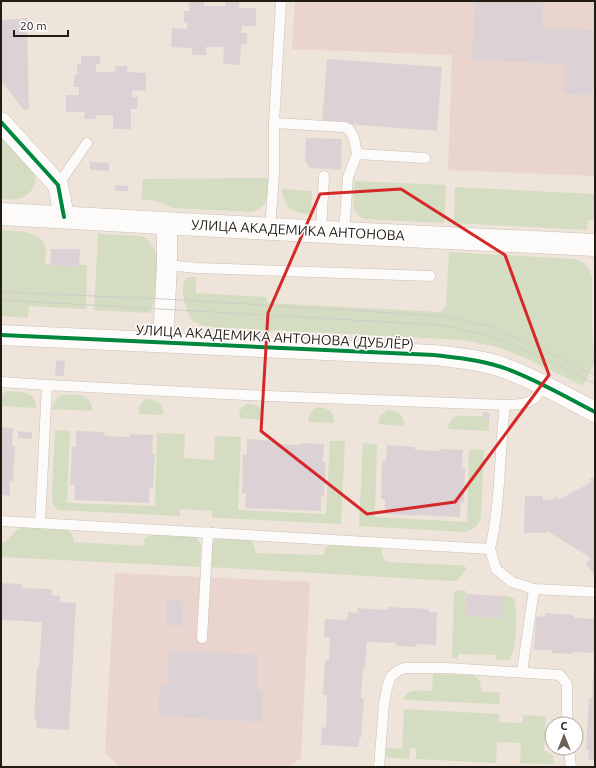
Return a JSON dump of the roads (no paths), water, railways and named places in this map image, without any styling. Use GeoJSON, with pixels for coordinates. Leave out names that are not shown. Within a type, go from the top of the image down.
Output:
{"type":"FeatureCollection","features":[{"type":"Feature","properties":{"kind":"main road","name":"УЛИЦА АКАДЕМИКА АНТОНОВА"},"geometry":{"type":"LineString","coordinates":[[1,214],[270,230],[595,245]]}},
{"type":"Feature","properties":{"kind":"street"},"geometry":{"type":"LineString","coordinates":[[2,126],[58,185],[64,217]]}},
{"type":"Feature","properties":{"kind":"street"},"geometry":{"type":"LineString","coordinates":[[163,342],[167,223]]}},
{"type":"Feature","properties":{"kind":"street","name":"УЛИЦА АКАДЕМИКА АНТОНОВА (ДУБЛЁР)"},"geometry":{"type":"LineString","coordinates":[[1,335],[434,355],[480,362],[506,369],[544,386],[595,412]]}},
{"type":"Feature","properties":{"kind":"lane"},"geometry":{"type":"LineString","coordinates":[[270,230],[274,174],[274,123],[281,1]]}},
{"type":"Feature","properties":{"kind":"lane"},"geometry":{"type":"LineString","coordinates":[[274,123],[344,127],[349,129],[354,138],[357,154],[348,177],[344,233]]}},
{"type":"Feature","properties":{"kind":"lane"},"geometry":{"type":"LineString","coordinates":[[58,185],[87,143]]}},
{"type":"Feature","properties":{"kind":"lane"},"geometry":{"type":"LineString","coordinates":[[357,154],[425,158]]}},
{"type":"Feature","properties":{"kind":"lane"},"geometry":{"type":"LineString","coordinates":[[321,232],[324,176]]}},
{"type":"Feature","properties":{"kind":"lane"},"geometry":{"type":"LineString","coordinates":[[166,265],[197,268],[430,276]]}},
{"type":"Feature","properties":{"kind":"lane"},"geometry":{"type":"LineString","coordinates":[[1,382],[261,396],[505,405],[524,404],[537,397],[544,386]]}},
{"type":"Feature","properties":{"kind":"lane"},"geometry":{"type":"LineString","coordinates":[[40,523],[47,385]]}},
{"type":"Feature","properties":{"kind":"lane"},"geometry":{"type":"LineString","coordinates":[[505,405],[495,526],[490,549],[496,569],[512,582],[534,589],[595,592]]}},
{"type":"Feature","properties":{"kind":"lane"},"geometry":{"type":"LineString","coordinates":[[1,521],[490,549]]}},
{"type":"Feature","properties":{"kind":"lane"},"geometry":{"type":"LineString","coordinates":[[202,638],[208,532]]}},
{"type":"Feature","properties":{"kind":"lane"},"geometry":{"type":"LineString","coordinates":[[522,672],[534,589]]}},
{"type":"Feature","properties":{"kind":"lane"},"geometry":{"type":"LineString","coordinates":[[380,767],[384,704],[390,678],[396,672],[404,668],[416,667],[560,675],[564,678],[567,684],[567,716]]}},
{"type":"Feature","properties":{"kind":"lane"},"geometry":{"type":"LineString","coordinates":[[570,756],[571,767]]}},
{"type":"Feature","properties":{"kind":"tram line"},"geometry":{"type":"LineString","coordinates":[[1,292],[165,299],[442,316],[488,326],[538,347],[595,375]]}},
{"type":"Feature","properties":{"kind":"tram line"},"geometry":{"type":"LineString","coordinates":[[1,300],[441,325],[486,335],[534,354],[595,384]]}}]}
